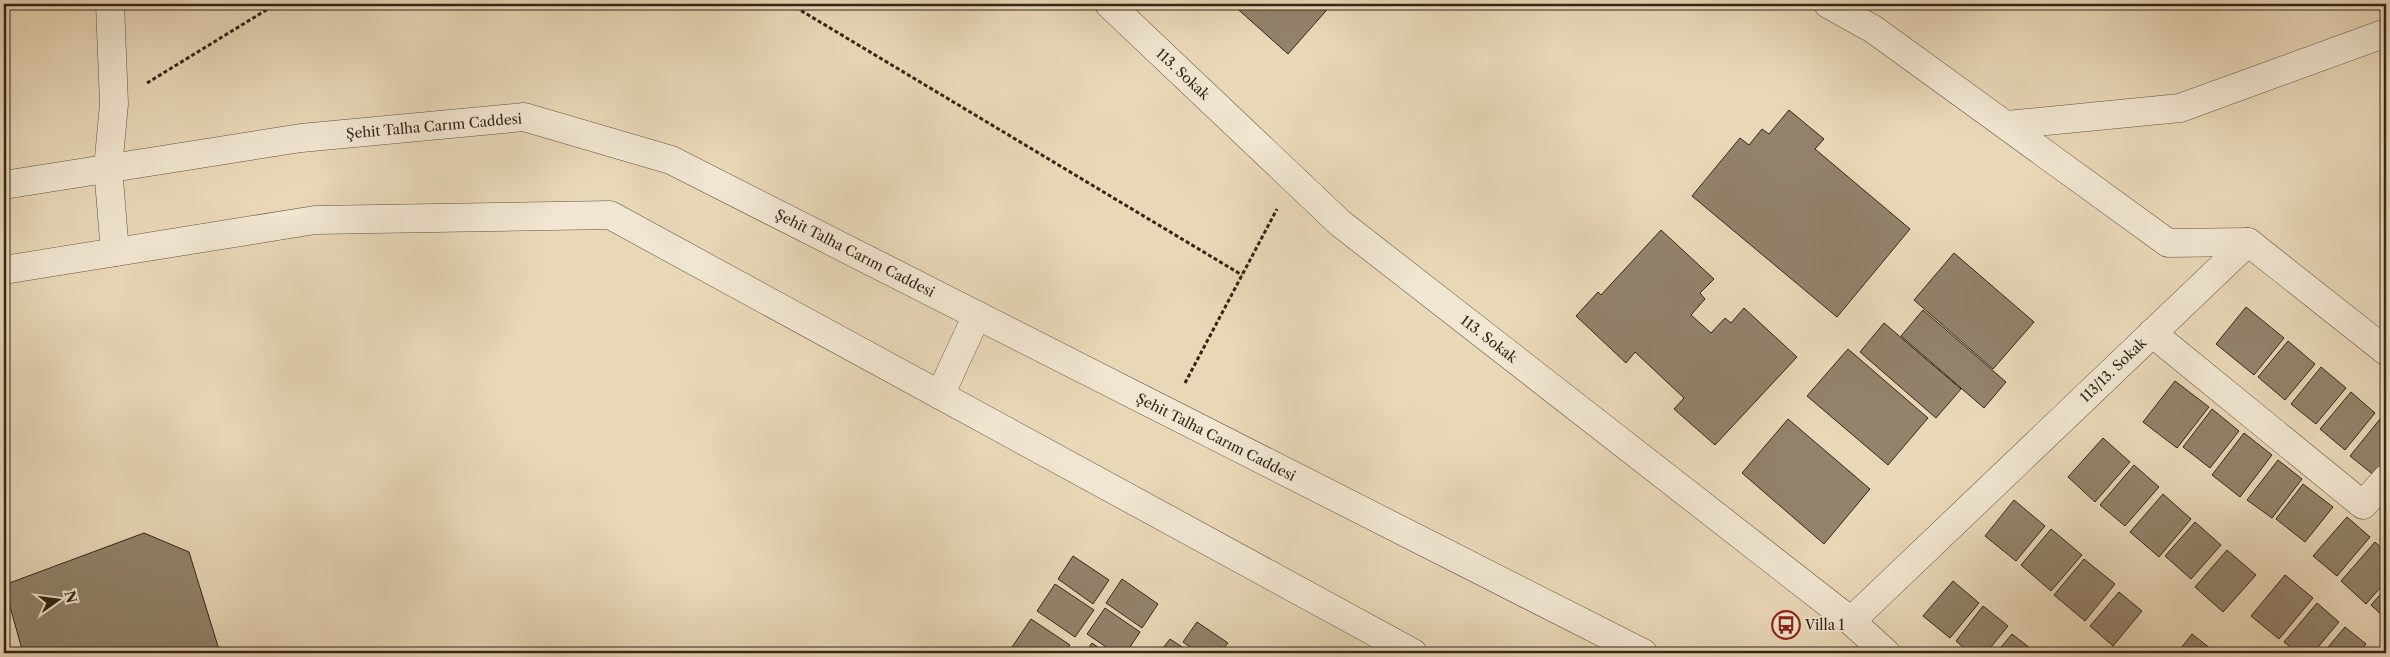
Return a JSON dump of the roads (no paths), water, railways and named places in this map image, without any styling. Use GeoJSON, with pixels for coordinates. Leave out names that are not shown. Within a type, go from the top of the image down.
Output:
{"type":"FeatureCollection","features":[{"type":"Feature","properties":{"kind":"street"},"geometry":{"type":"LineString","coordinates":[[110,4],[114,104],[108,168],[115,252]]}},
{"type":"Feature","properties":{"kind":"street","name":"113. Sokak"},"geometry":{"type":"LineString","coordinates":[[1109,4],[1340,223],[1851,621],[1886,653]]}},
{"type":"Feature","properties":{"kind":"street"},"geometry":{"type":"LineString","coordinates":[[1828,4],[1873,29],[2168,243],[2248,242],[2386,351]]}},
{"type":"Feature","properties":{"kind":"street"},"geometry":{"type":"LineString","coordinates":[[2006,125],[2180,108],[2386,33]]}},
{"type":"Feature","properties":{"kind":"street","name":"Şehit Talha Carım Caddesi"},"geometry":{"type":"LineString","coordinates":[[4,185],[302,138],[524,117],[671,160],[1643,653]]}},
{"type":"Feature","properties":{"kind":"street"},"geometry":{"type":"LineString","coordinates":[[4,270],[315,220],[610,215],[1413,653]]}},
{"type":"Feature","properties":{"kind":"street","name":"113/13. Sokak"},"geometry":{"type":"LineString","coordinates":[[1851,621],[2248,242]]}},
{"type":"Feature","properties":{"kind":"street"},"geometry":{"type":"LineString","coordinates":[[940,395],[977,315]]}},
{"type":"Feature","properties":{"kind":"street"},"geometry":{"type":"LineString","coordinates":[[2152,333],[2363,505],[2386,479]]}},
{"type":"Feature","properties":{"kind":"place","name":"Villa 1"},"geometry":{"type":"Point","coordinates":[1786,625]}}]}
